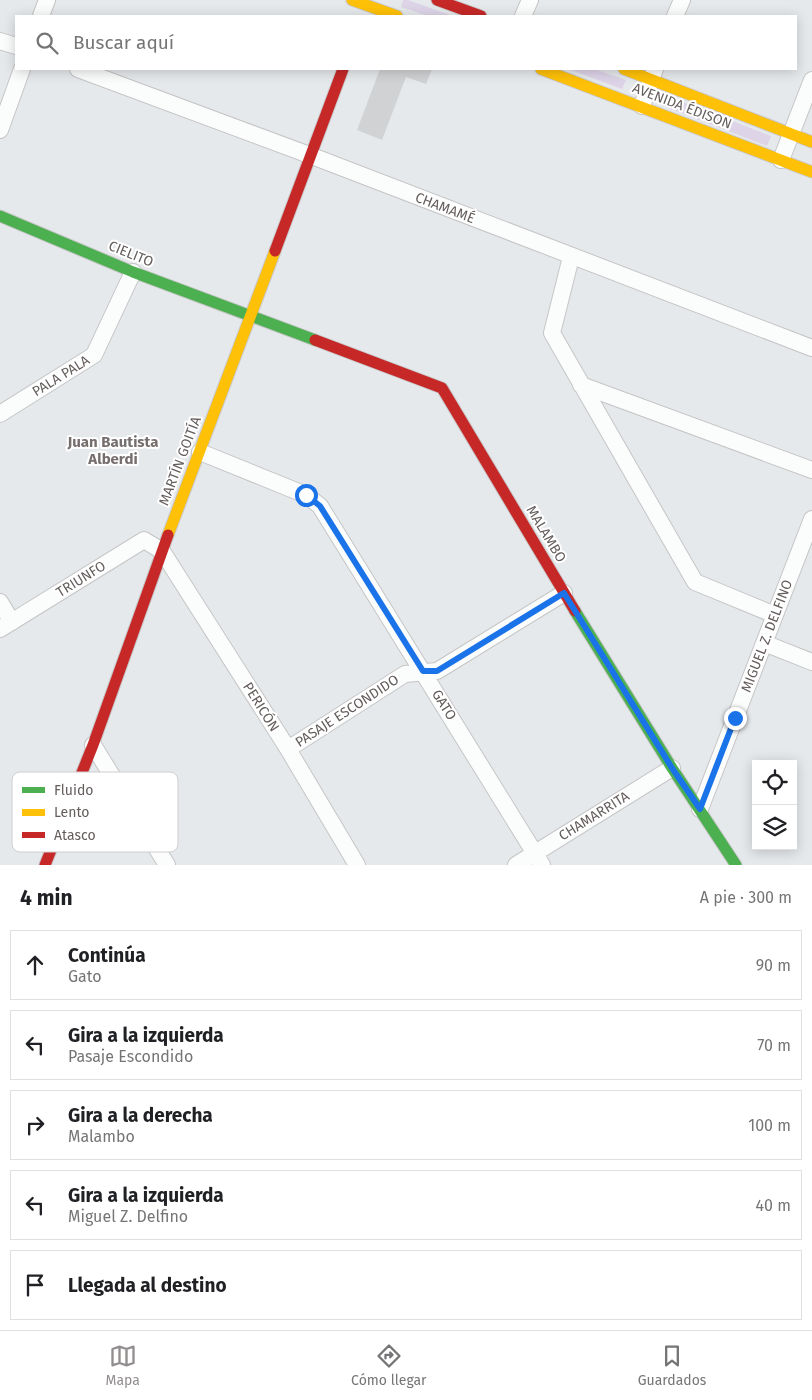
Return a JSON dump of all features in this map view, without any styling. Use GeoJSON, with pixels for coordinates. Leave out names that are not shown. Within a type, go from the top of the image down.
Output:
{"type":"FeatureCollection","features":[{"type":"Feature","properties":{"kind":"street"},"geometry":{"type":"LineString","coordinates":[[41,15],[47,0]]}},
{"type":"Feature","properties":{"kind":"street"},"geometry":{"type":"LineString","coordinates":[[352,0],[365,7],[393,15]]}},
{"type":"Feature","properties":{"kind":"street"},"geometry":{"type":"LineString","coordinates":[[437,0],[478,15]]}},
{"type":"Feature","properties":{"kind":"street"},"geometry":{"type":"LineString","coordinates":[[523,15],[530,0]]}},
{"type":"Feature","properties":{"kind":"street"},"geometry":{"type":"LineString","coordinates":[[675,15],[682,0]]}},
{"type":"Feature","properties":{"kind":"street"},"geometry":{"type":"LineString","coordinates":[[0,41],[15,46]]}},
{"type":"Feature","properties":{"kind":"street"},"geometry":{"type":"LineString","coordinates":[[0,130],[22,70]]}},
{"type":"Feature","properties":{"kind":"street","name":"CHAMAMÉ"},"geometry":{"type":"LineString","coordinates":[[81,70],[312,156],[812,348]]}},
{"type":"Feature","properties":{"kind":"street","name":"MARTÍN GOITÍA"},"geometry":{"type":"LineString","coordinates":[[82,772],[162,551],[344,70]]}},
{"type":"Feature","properties":{"kind":"street","name":"AVENIDA ÉDISON"},"geometry":{"type":"LineString","coordinates":[[544,70],[812,172]]}},
{"type":"Feature","properties":{"kind":"street","name":"AVENIDA ÉDISON"},"geometry":{"type":"LineString","coordinates":[[630,70],[653,74],[812,142]]}},
{"type":"Feature","properties":{"kind":"street"},"geometry":{"type":"LineString","coordinates":[[642,106],[653,74]]}},
{"type":"Feature","properties":{"kind":"street"},"geometry":{"type":"LineString","coordinates":[[781,160],[812,80]]}},
{"type":"Feature","properties":{"kind":"street","name":"CIELITO"},"geometry":{"type":"LineString","coordinates":[[0,216],[133,272],[251,318]]}},
{"type":"Feature","properties":{"kind":"street"},"geometry":{"type":"LineString","coordinates":[[571,257],[552,333],[581,385],[695,582],[775,615]]}},
{"type":"Feature","properties":{"kind":"street","name":"PALA PALA"},"geometry":{"type":"LineString","coordinates":[[0,414],[94,355],[133,272]]}},
{"type":"Feature","properties":{"kind":"street","name":"MALAMBO"},"geometry":{"type":"LineString","coordinates":[[251,318],[442,388],[564,593],[672,768],[736,865]]}},
{"type":"Feature","properties":{"kind":"street"},"geometry":{"type":"LineString","coordinates":[[581,385],[812,470]]}},
{"type":"Feature","properties":{"kind":"street","name":"GATO"},"geometry":{"type":"LineString","coordinates":[[200,452],[306,495],[320,506],[539,859]]}},
{"type":"Feature","properties":{"kind":"street","name":"MIGUEL Z. DELFINO"},"geometry":{"type":"LineString","coordinates":[[700,809],[812,519]]}},
{"type":"Feature","properties":{"kind":"street","name":"TRIUNFO"},"geometry":{"type":"LineString","coordinates":[[6,625],[144,540],[162,551]]}},
{"type":"Feature","properties":{"kind":"street","name":"PERICÓN"},"geometry":{"type":"LineString","coordinates":[[162,551],[288,749],[357,865]]}},
{"type":"Feature","properties":{"kind":"street","name":"PASAJE ESCONDIDO"},"geometry":{"type":"LineString","coordinates":[[288,749],[405,674],[437,671],[564,593]]}},
{"type":"Feature","properties":{"kind":"street"},"geometry":{"type":"LineString","coordinates":[[0,602],[6,625]]}},
{"type":"Feature","properties":{"kind":"street"},"geometry":{"type":"LineString","coordinates":[[764,643],[812,662]]}},
{"type":"Feature","properties":{"kind":"street"},"geometry":{"type":"LineString","coordinates":[[93,745],[110,772]]}},
{"type":"Feature","properties":{"kind":"street","name":"CHAMARRITA"},"geometry":{"type":"LineString","coordinates":[[516,865],[539,859],[672,768]]}},
{"type":"Feature","properties":{"kind":"street","name":"MARTÍN GOITÍA"},"geometry":{"type":"LineString","coordinates":[[45,865],[50,852]]}},
{"type":"Feature","properties":{"kind":"street"},"geometry":{"type":"LineString","coordinates":[[159,852],[167,865]]}},
{"type":"Feature","properties":{"kind":"shaded area"},"geometry":{"type":"Polygon","coordinates":[[[403,0],[408,0],[450,15],[425,15],[401,7],[403,0]]]}},
{"type":"Feature","properties":{"kind":"shaded area"},"geometry":{"type":"Polygon","coordinates":[[[571,70],[597,70],[626,80],[622,89],[571,70]]]}},
{"type":"Feature","properties":{"kind":"shaded area"},"geometry":{"type":"Polygon","coordinates":[[[672,98],[771,136],[767,146],[668,108],[672,98]]]}},
{"type":"Feature","properties":{"kind":"building"},"geometry":{"type":"Polygon","coordinates":[[[380,70],[432,70],[426,84],[406,77],[382,140],[357,130],[380,70]]]}},
{"type":"Feature","properties":{"kind":"traffic: fast"},"geometry":{"type":"LineString","coordinates":[[0,216],[133,272],[315,340]]}},
{"type":"Feature","properties":{"kind":"traffic: fast"},"geometry":{"type":"LineString","coordinates":[[575,611],[672,768],[736,865]]}},
{"type":"Feature","properties":{"kind":"traffic: slow"},"geometry":{"type":"LineString","coordinates":[[352,0],[394,15]]}},
{"type":"Feature","properties":{"kind":"traffic: slow"},"geometry":{"type":"LineString","coordinates":[[544,70],[812,172]]}},
{"type":"Feature","properties":{"kind":"traffic: slow"},"geometry":{"type":"LineString","coordinates":[[627,70],[812,142]]}},
{"type":"Feature","properties":{"kind":"traffic: slow"},"geometry":{"type":"LineString","coordinates":[[168,535],[275,251]]}},
{"type":"Feature","properties":{"kind":"traffic: jam"},"geometry":{"type":"LineString","coordinates":[[437,0],[478,15]]}},
{"type":"Feature","properties":{"kind":"traffic: jam"},"geometry":{"type":"LineString","coordinates":[[275,251],[343,70]]}},
{"type":"Feature","properties":{"kind":"traffic: jam"},"geometry":{"type":"LineString","coordinates":[[315,340],[442,388],[575,611]]}},
{"type":"Feature","properties":{"kind":"traffic: jam"},"geometry":{"type":"LineString","coordinates":[[82,772],[168,535]]}},
{"type":"Feature","properties":{"kind":"traffic: jam"},"geometry":{"type":"LineString","coordinates":[[45,865],[50,852]]}},
{"type":"Feature","properties":{"kind":"district","name":"Juan Bautista Alberdi"},"geometry":{"type":"Point","coordinates":[113,450]}},
{"type":"Feature","properties":{"kind":"route"},"geometry":{"type":"LineString","coordinates":[[306,495],[320,506],[423,671],[437,671],[564,593],[672,768],[700,809],[735,718]]}}]}
